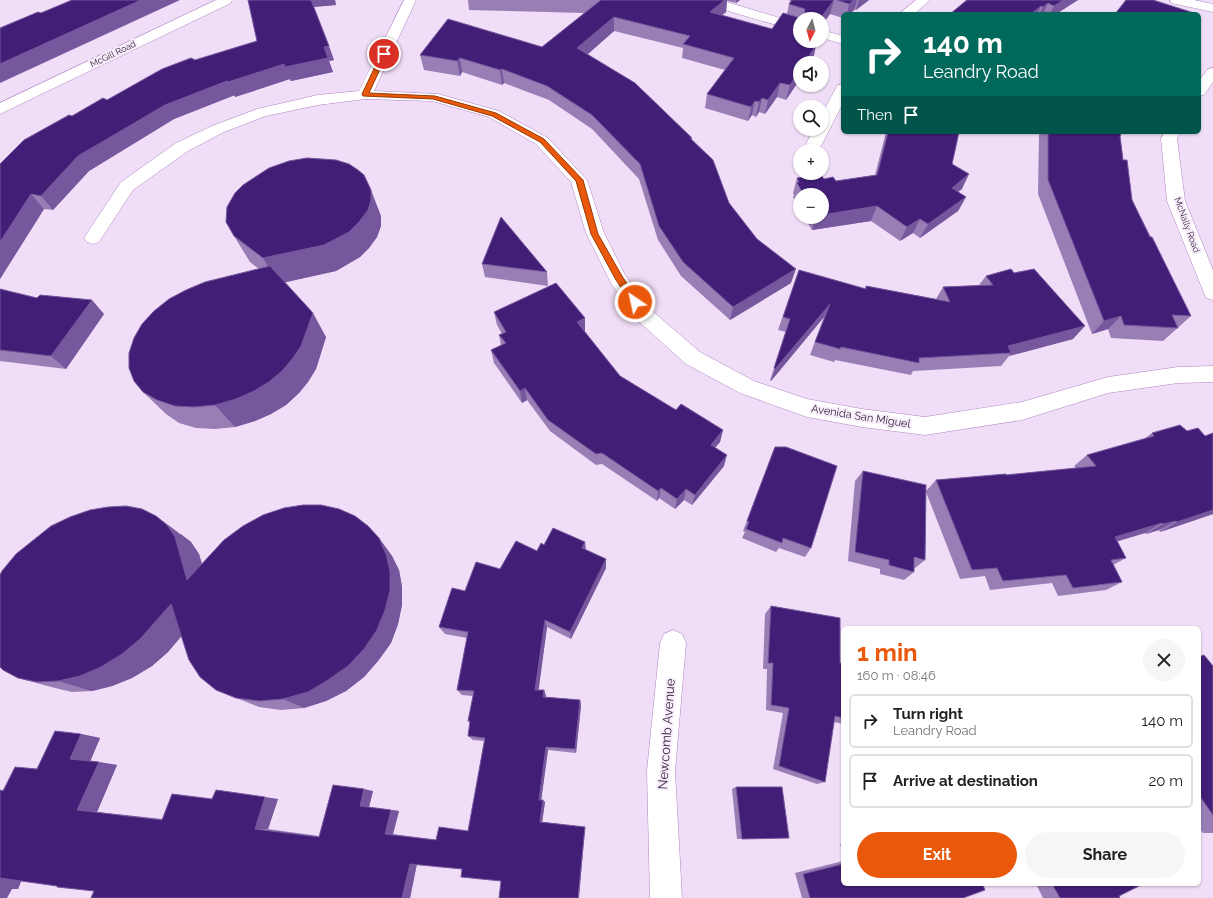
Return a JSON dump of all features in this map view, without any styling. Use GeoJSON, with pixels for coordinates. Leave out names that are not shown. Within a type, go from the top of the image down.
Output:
{"type":"FeatureCollection","features":[{"type":"Feature","properties":{"kind":"street","name":"McGill Road"},"geometry":{"type":"LineString","coordinates":[[0,109],[226,0]]}},
{"type":"Feature","properties":{"kind":"street"},"geometry":{"type":"LineString","coordinates":[[365,94],[410,0]]}},
{"type":"Feature","properties":{"kind":"street"},"geometry":{"type":"LineString","coordinates":[[706,0],[793,26]]}},
{"type":"Feature","properties":{"kind":"street"},"geometry":{"type":"LineString","coordinates":[[909,12],[924,0]]}},
{"type":"Feature","properties":{"kind":"street"},"geometry":{"type":"LineString","coordinates":[[1176,0],[1213,8]]}},
{"type":"Feature","properties":{"kind":"street"},"geometry":{"type":"LineString","coordinates":[[829,36],[841,39]]}},
{"type":"Feature","properties":{"kind":"street"},"geometry":{"type":"LineString","coordinates":[[1201,89],[1213,72]]}},
{"type":"Feature","properties":{"kind":"street"},"geometry":{"type":"LineString","coordinates":[[814,144],[841,92]]}},
{"type":"Feature","properties":{"kind":"street","name":"Avenida San Miguel"},"geometry":{"type":"LineString","coordinates":[[93,238],[127,186],[182,147],[218,130],[262,112],[318,100],[365,94],[433,98],[494,114],[542,141],[580,180],[595,234],[618,278],[643,314],[692,358],[747,387],[807,408],[862,418],[925,426],[1022,411],[1108,385],[1178,375],[1213,374]]}},
{"type":"Feature","properties":{"kind":"street"},"geometry":{"type":"LineString","coordinates":[[1201,97],[1213,101]]}},
{"type":"Feature","properties":{"kind":"street","name":"McNally Road"},"geometry":{"type":"LineString","coordinates":[[1172,134],[1169,138],[1176,201],[1213,293]]}},
{"type":"Feature","properties":{"kind":"street","name":"Newcomb Avenue"},"geometry":{"type":"LineString","coordinates":[[666,898],[661,771],[673,643]]}},
{"type":"Feature","properties":{"kind":"building"},"geometry":{"type":"Polygon","coordinates":[[[72,0],[141,0],[0,64],[0,28],[72,0]]]}},
{"type":"Feature","properties":{"kind":"building"},"geometry":{"type":"Polygon","coordinates":[[[248,0],[311,0],[329,46],[324,47],[328,58],[285,67],[284,64],[228,82],[227,81],[165,105],[78,156],[41,196],[31,194],[0,242],[0,164],[24,140],[69,115],[72,116],[103,98],[107,100],[162,69],[191,58],[195,60],[257,41],[248,0]]]}},
{"type":"Feature","properties":{"kind":"building"},"geometry":{"type":"Polygon","coordinates":[[[601,0],[725,0],[710,12],[772,29],[783,13],[793,16],[793,48],[814,48],[809,56],[793,56],[793,80],[790,85],[780,83],[768,100],[762,98],[759,102],[755,101],[751,107],[707,94],[734,58],[683,44],[690,36],[614,17],[577,48],[635,83],[692,138],[690,138],[713,160],[729,203],[757,239],[796,269],[733,307],[683,262],[659,226],[640,164],[592,115],[547,86],[502,69],[500,70],[460,58],[457,61],[420,55],[448,19],[542,47],[601,0]]]}},
{"type":"Feature","properties":{"kind":"building"},"geometry":{"type":"Polygon","coordinates":[[[792,0],[834,0],[825,12],[805,12],[805,9],[789,4],[792,0]]]}},
{"type":"Feature","properties":{"kind":"building"},"geometry":{"type":"Polygon","coordinates":[[[837,0],[854,0],[849,4],[837,0]]]}},
{"type":"Feature","properties":{"kind":"building"},"geometry":{"type":"Polygon","coordinates":[[[967,0],[1063,0],[1054,6],[1048,3],[1034,12],[952,12],[967,0]]]}},
{"type":"Feature","properties":{"kind":"building"},"geometry":{"type":"Polygon","coordinates":[[[1126,0],[1153,0],[1191,12],[1117,12],[1126,0]]]}},
{"type":"Feature","properties":{"kind":"building"},"geometry":{"type":"Polygon","coordinates":[[[887,134],[959,134],[952,164],[969,174],[952,188],[966,197],[928,224],[920,219],[907,227],[877,206],[829,214],[829,188],[800,188],[797,183],[799,182],[798,180],[829,180],[829,178],[833,177],[836,181],[877,175],[887,134]]]}},
{"type":"Feature","properties":{"kind":"building"},"geometry":{"type":"Polygon","coordinates":[[[1048,134],[1121,134],[1123,160],[1127,160],[1132,200],[1191,316],[1172,315],[1178,328],[1124,325],[1121,316],[1104,321],[1048,180],[1048,134]]]}},
{"type":"Feature","properties":{"kind":"building"},"geometry":{"type":"Polygon","coordinates":[[[307,158],[336,160],[349,164],[364,175],[371,190],[371,200],[368,210],[349,232],[324,245],[263,258],[234,236],[226,222],[227,207],[235,193],[243,185],[269,168],[289,161],[307,158]]]}},
{"type":"Feature","properties":{"kind":"building"},"geometry":{"type":"Polygon","coordinates":[[[501,217],[547,272],[482,264],[501,217]]]}},
{"type":"Feature","properties":{"kind":"building"},"geometry":{"type":"Polygon","coordinates":[[[270,266],[313,313],[301,346],[283,370],[269,382],[254,391],[236,399],[215,405],[194,407],[175,406],[157,400],[143,392],[134,381],[129,368],[129,353],[134,338],[142,324],[154,311],[169,299],[205,282],[270,266]]]}},
{"type":"Feature","properties":{"kind":"building"},"geometry":{"type":"Polygon","coordinates":[[[1011,269],[1014,273],[1034,269],[1085,326],[1008,346],[1011,353],[919,358],[919,363],[841,347],[840,349],[815,342],[830,304],[775,369],[774,368],[790,319],[783,317],[799,270],[866,289],[866,286],[950,302],[943,287],[993,285],[986,276],[1011,269]]]}},
{"type":"Feature","properties":{"kind":"building"},"geometry":{"type":"Polygon","coordinates":[[[556,283],[585,318],[577,322],[620,376],[676,410],[681,404],[723,430],[711,445],[727,455],[695,495],[686,489],[677,499],[661,488],[658,491],[602,453],[596,454],[548,420],[525,388],[520,391],[491,350],[506,343],[499,335],[506,332],[494,312],[556,283]]]}},
{"type":"Feature","properties":{"kind":"building"},"geometry":{"type":"Polygon","coordinates":[[[0,289],[37,298],[40,295],[92,300],[51,356],[0,350],[0,289]]]}},
{"type":"Feature","properties":{"kind":"building"},"geometry":{"type":"Polygon","coordinates":[[[1180,425],[1187,431],[1198,428],[1205,436],[1213,433],[1213,510],[1177,522],[1162,523],[1115,537],[1126,558],[1111,560],[1122,582],[1073,588],[1066,575],[1003,581],[997,568],[972,570],[936,480],[1096,466],[1087,455],[1154,436],[1152,433],[1180,425]]]}},
{"type":"Feature","properties":{"kind":"building"},"geometry":{"type":"Polygon","coordinates":[[[775,447],[786,447],[837,466],[811,548],[783,538],[782,543],[746,529],[749,522],[747,521],[775,447]]]}},
{"type":"Feature","properties":{"kind":"building"},"geometry":{"type":"Polygon","coordinates":[[[863,471],[926,485],[925,560],[914,557],[914,572],[889,565],[889,560],[855,552],[863,471]]]}},
{"type":"Feature","properties":{"kind":"building"},"geometry":{"type":"Polygon","coordinates":[[[303,505],[321,505],[339,509],[355,516],[368,526],[379,538],[386,554],[390,571],[390,591],[385,610],[377,630],[364,649],[348,666],[308,692],[283,699],[259,701],[236,698],[216,690],[200,677],[189,660],[171,604],[140,639],[122,654],[101,667],[80,676],[58,681],[37,682],[18,678],[0,667],[0,575],[16,554],[51,526],[90,510],[126,506],[142,509],[156,516],[167,525],[175,537],[187,580],[224,540],[243,526],[263,515],[284,508],[303,505]]]}},
{"type":"Feature","properties":{"kind":"building"},"geometry":{"type":"Polygon","coordinates":[[[553,528],[585,542],[582,548],[606,559],[570,632],[545,620],[535,690],[544,690],[543,697],[580,700],[575,749],[546,747],[539,800],[543,800],[540,822],[585,827],[578,898],[499,898],[501,881],[461,877],[462,869],[410,864],[402,898],[91,898],[94,891],[0,878],[0,790],[3,791],[15,767],[37,769],[55,731],[81,734],[70,759],[99,762],[77,810],[162,820],[172,794],[212,799],[216,790],[265,797],[255,829],[319,837],[333,785],[364,789],[360,806],[391,810],[385,834],[436,840],[439,827],[468,831],[485,738],[468,736],[470,721],[468,721],[474,691],[457,690],[468,632],[439,627],[452,588],[465,591],[476,562],[500,569],[516,541],[537,551],[541,543],[544,545],[553,528]]]}},
{"type":"Feature","properties":{"kind":"building"},"geometry":{"type":"Polygon","coordinates":[[[771,606],[840,618],[841,718],[835,716],[825,782],[779,766],[789,708],[771,705],[773,663],[768,663],[771,606]]]}},
{"type":"Feature","properties":{"kind":"building"},"geometry":{"type":"Polygon","coordinates":[[[1204,655],[1213,666],[1213,815],[1201,798],[1201,656],[1204,655]]]}},
{"type":"Feature","properties":{"kind":"building"},"geometry":{"type":"Polygon","coordinates":[[[736,787],[782,787],[789,838],[742,839],[736,787]]]}},
{"type":"Feature","properties":{"kind":"building"},"geometry":{"type":"Polygon","coordinates":[[[841,864],[841,886],[983,886],[985,890],[963,898],[810,898],[803,874],[841,864]]]}},
{"type":"Feature","properties":{"kind":"building"},"geometry":{"type":"Polygon","coordinates":[[[1053,886],[1139,886],[1119,896],[1120,898],[1060,898],[1053,886]]]}},
{"type":"Feature","properties":{"kind":"route"},"geometry":{"type":"LineString","coordinates":[[384,54],[365,94],[433,98],[494,114],[542,141],[580,180],[595,234],[618,278],[635,302]]}}]}
